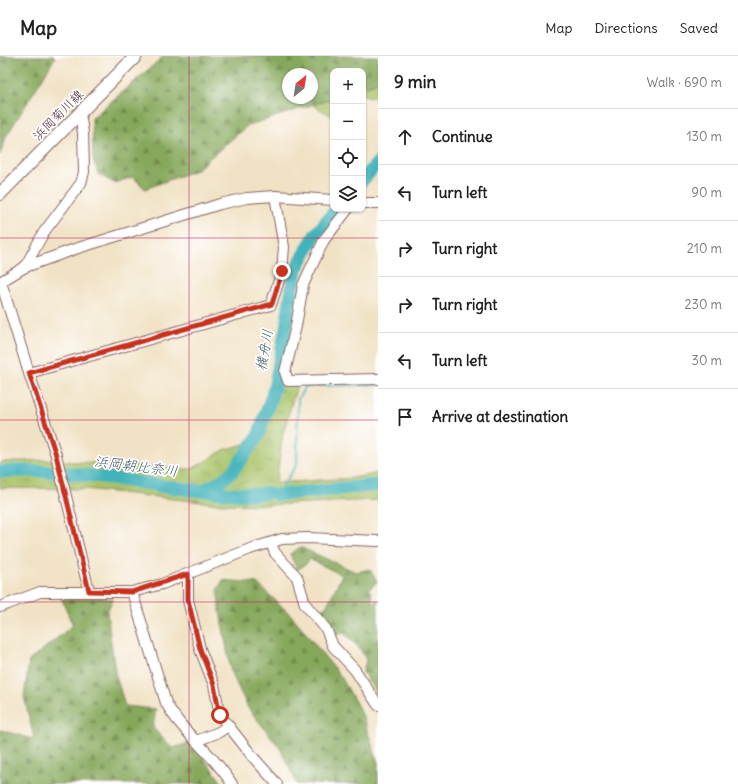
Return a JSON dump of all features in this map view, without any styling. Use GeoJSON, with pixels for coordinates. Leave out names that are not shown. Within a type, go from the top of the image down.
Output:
{"type":"FeatureCollection","features":[{"type":"Feature","properties":{"kind":"main road","name":"浜岡菊川線"},"geometry":{"type":"LineString","coordinates":[[0,194],[136,56]]}},
{"type":"Feature","properties":{"kind":"street"},"geometry":{"type":"LineString","coordinates":[[25,267],[44,232],[81,183],[84,165],[83,133],[80,113]]}},
{"type":"Feature","properties":{"kind":"street"},"geometry":{"type":"LineString","coordinates":[[29,373],[272,304],[282,271],[284,247],[276,196]]}},
{"type":"Feature","properties":{"kind":"street"},"geometry":{"type":"LineString","coordinates":[[89,591],[56,455],[1,282],[25,267],[75,249],[220,204],[247,198],[276,196],[330,200]]}},
{"type":"Feature","properties":{"kind":"street"},"geometry":{"type":"LineString","coordinates":[[366,203],[378,203]]}},
{"type":"Feature","properties":{"kind":"street"},"geometry":{"type":"LineString","coordinates":[[346,212],[324,240],[303,285],[296,326],[285,372],[288,381],[378,379]]}},
{"type":"Feature","properties":{"kind":"street"},"geometry":{"type":"LineString","coordinates":[[0,607],[40,592],[132,592],[188,574],[282,539],[307,538],[378,541]]}},
{"type":"Feature","properties":{"kind":"street"},"geometry":{"type":"LineString","coordinates":[[271,542],[275,553],[297,577],[305,604],[326,629],[333,646],[355,670],[378,705]]}},
{"type":"Feature","properties":{"kind":"street"},"geometry":{"type":"LineString","coordinates":[[188,574],[188,600],[200,649],[214,685],[220,715],[277,784]]}},
{"type":"Feature","properties":{"kind":"street"},"geometry":{"type":"LineString","coordinates":[[132,592],[166,703],[173,716],[224,771],[232,784]]}},
{"type":"Feature","properties":{"kind":"street"},"geometry":{"type":"LineString","coordinates":[[196,741],[219,732],[228,726]]}},
{"type":"Feature","properties":{"kind":"green space"},"geometry":{"type":"Polygon","coordinates":[[[0,56],[54,56],[55,58],[6,137],[0,155],[0,56]]]}},
{"type":"Feature","properties":{"kind":"green space"},"geometry":{"type":"Polygon","coordinates":[[[164,56],[378,56],[378,82],[366,86],[366,68],[330,68],[330,99],[318,103],[318,68],[282,68],[282,104],[315,104],[247,126],[196,170],[145,189],[133,177],[114,183],[98,174],[93,159],[92,118],[164,56]]]}},
{"type":"Feature","properties":{"kind":"green space"},"geometry":{"type":"Polygon","coordinates":[[[378,82],[378,98],[366,96],[366,86],[378,82]]]}},
{"type":"Feature","properties":{"kind":"green space"},"geometry":{"type":"Polygon","coordinates":[[[330,99],[330,115],[313,105],[330,99]]]}},
{"type":"Feature","properties":{"kind":"green space"},"geometry":{"type":"Polygon","coordinates":[[[279,383],[297,385],[283,433],[276,483],[352,478],[378,473],[378,500],[267,505],[220,504],[86,489],[0,488],[0,462],[45,460],[192,469],[224,450],[251,442],[279,383]]]}},
{"type":"Feature","properties":{"kind":"green space"},"geometry":{"type":"Polygon","coordinates":[[[300,547],[356,572],[370,569],[377,582],[368,590],[371,592],[372,602],[378,600],[378,696],[363,672],[366,660],[361,650],[344,633],[332,636],[319,611],[326,607],[342,575],[309,559],[306,564],[297,570],[290,554],[300,547]]]}},
{"type":"Feature","properties":{"kind":"green space"},"geometry":{"type":"Polygon","coordinates":[[[223,580],[257,583],[293,617],[342,678],[362,714],[378,763],[378,784],[297,784],[280,748],[248,708],[231,672],[219,606],[218,589],[223,580]]]}},
{"type":"Feature","properties":{"kind":"green space"},"geometry":{"type":"Polygon","coordinates":[[[60,595],[87,595],[113,599],[107,612],[115,672],[125,706],[156,709],[153,728],[173,748],[192,742],[223,784],[0,784],[0,730],[34,739],[24,697],[29,661],[73,625],[60,595]]]}},
{"type":"Feature","properties":{"kind":"waterway","name":"横舟川"},"geometry":{"type":"LineString","coordinates":[[366,176],[378,162]]}},
{"type":"Feature","properties":{"kind":"waterway","name":"横舟川"},"geometry":{"type":"LineString","coordinates":[[202,491],[221,481],[233,471],[258,436],[274,389],[286,328],[292,287],[298,266],[315,235],[334,212]]}},
{"type":"Feature","properties":{"kind":"waterway"},"geometry":{"type":"LineString","coordinates":[[268,493],[277,495],[297,464],[298,399],[305,387],[378,385]]}},
{"type":"Feature","properties":{"kind":"waterway","name":"浜岡朝比奈川"},"geometry":{"type":"LineString","coordinates":[[0,472],[25,471],[76,474],[202,491],[243,494],[268,493]]}},
{"type":"Feature","properties":{"kind":"waterway","name":"浜岡朝比奈川"},"geometry":{"type":"LineString","coordinates":[[277,495],[378,485]]}},
{"type":"Feature","properties":{"kind":"route"},"geometry":{"type":"LineString","coordinates":[[220,715],[214,685],[200,649],[188,600],[188,574],[162,584],[132,592],[89,591],[56,455],[29,373],[272,304],[282,271]]}}]}
